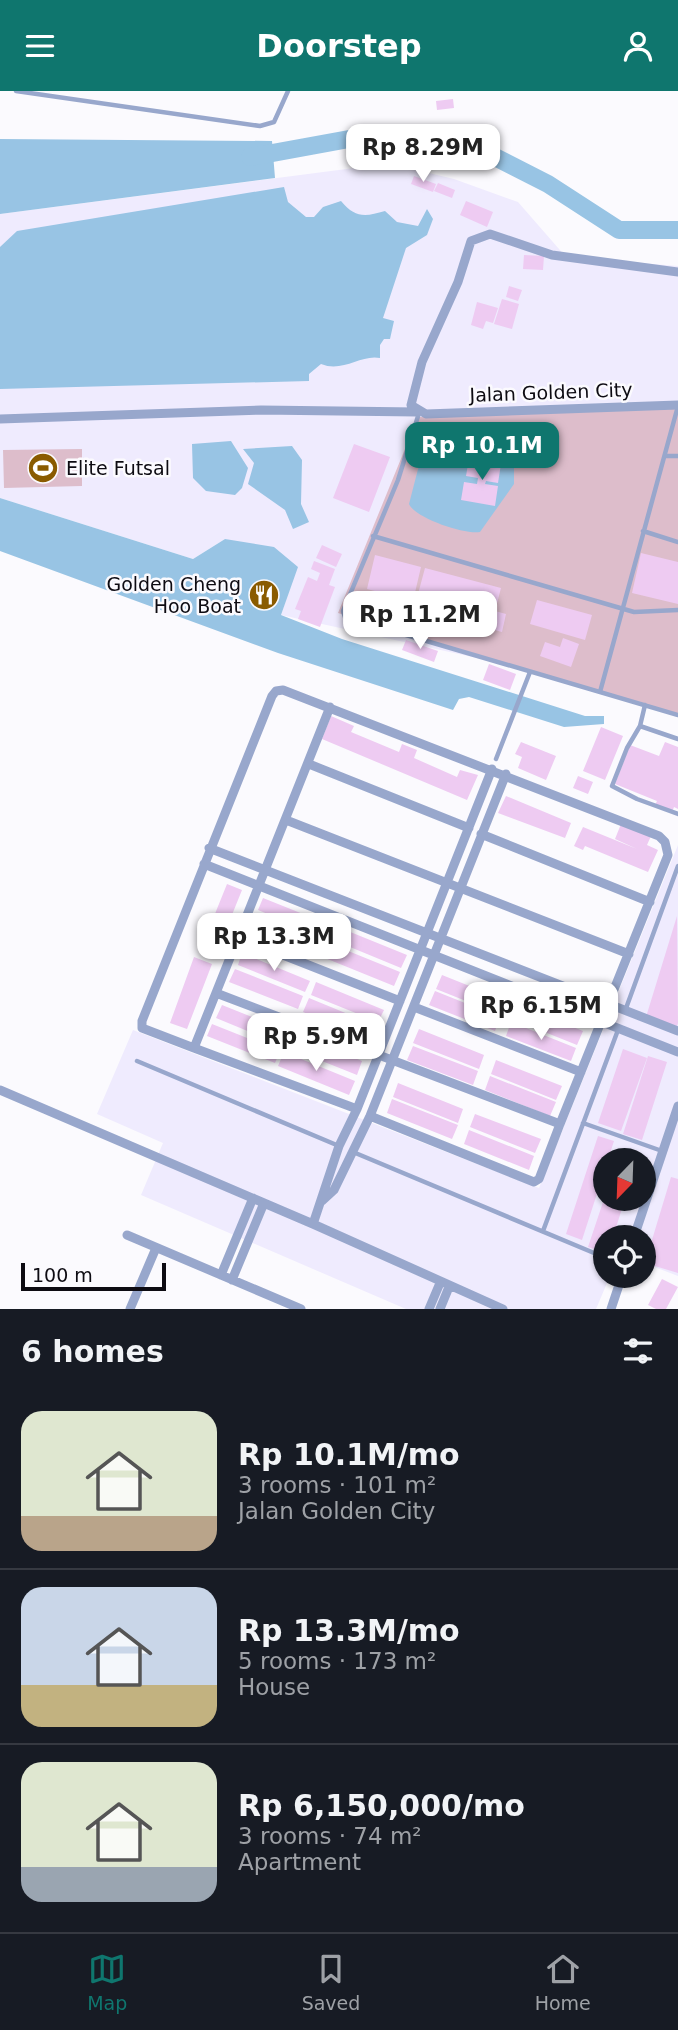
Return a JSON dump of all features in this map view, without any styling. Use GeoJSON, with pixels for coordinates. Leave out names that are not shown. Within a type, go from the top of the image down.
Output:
{"type":"FeatureCollection","features":[{"type":"Feature","properties":{"kind":"street"},"geometry":{"type":"LineString","coordinates":[[422,413],[411,405],[414,384],[458,282],[471,241],[490,234],[552,255],[678,272]]}},
{"type":"Feature","properties":{"kind":"street","name":"Jalan Golden City"},"geometry":{"type":"LineString","coordinates":[[0,419],[261,410],[422,413],[678,405]]}},
{"type":"Feature","properties":{"kind":"street"},"geometry":{"type":"LineString","coordinates":[[357,1109],[194,1048],[141,1025],[209,848],[276,691],[283,690],[506,774],[659,836],[665,842],[667,855],[650,902],[539,1179],[534,1182],[370,1116]]}},
{"type":"Feature","properties":{"kind":"street"},"geometry":{"type":"LineString","coordinates":[[194,1048],[330,707]]}},
{"type":"Feature","properties":{"kind":"street"},"geometry":{"type":"LineString","coordinates":[[309,764],[469,828]]}},
{"type":"Feature","properties":{"kind":"street"},"geometry":{"type":"LineString","coordinates":[[313,1224],[322,1202],[322,1188],[357,1109],[492,769]]}},
{"type":"Feature","properties":{"kind":"street"},"geometry":{"type":"LineString","coordinates":[[322,1202],[334,1190],[370,1116],[506,774]]}},
{"type":"Feature","properties":{"kind":"street"},"geometry":{"type":"LineString","coordinates":[[286,820],[629,954]]}},
{"type":"Feature","properties":{"kind":"street"},"geometry":{"type":"LineString","coordinates":[[481,834],[650,902]]}},
{"type":"Feature","properties":{"kind":"street"},"geometry":{"type":"LineString","coordinates":[[209,848],[608,1006],[678,1031]]}},
{"type":"Feature","properties":{"kind":"street"},"geometry":{"type":"LineString","coordinates":[[204,864],[601,1024],[678,1052]]}},
{"type":"Feature","properties":{"kind":"street"},"geometry":{"type":"LineString","coordinates":[[340,919],[346,902]]}},
{"type":"Feature","properties":{"kind":"street"},"geometry":{"type":"LineString","coordinates":[[237,937],[400,1001]]}},
{"type":"Feature","properties":{"kind":"street"},"geometry":{"type":"LineString","coordinates":[[517,990],[523,972]]}},
{"type":"Feature","properties":{"kind":"street"},"geometry":{"type":"LineString","coordinates":[[216,993],[560,1123]]}},
{"type":"Feature","properties":{"kind":"street"},"geometry":{"type":"LineString","coordinates":[[414,1007],[581,1072]]}},
{"type":"Feature","properties":{"kind":"street"},"geometry":{"type":"LineString","coordinates":[[618,1030],[625,1012]]}},
{"type":"Feature","properties":{"kind":"street"},"geometry":{"type":"LineString","coordinates":[[0,1090],[503,1309]]}},
{"type":"Feature","properties":{"kind":"street"},"geometry":{"type":"LineString","coordinates":[[638,1225],[678,1106]]}},
{"type":"Feature","properties":{"kind":"street"},"geometry":{"type":"LineString","coordinates":[[339,1146],[352,1151]]}},
{"type":"Feature","properties":{"kind":"street"},"geometry":{"type":"LineString","coordinates":[[221,1275],[253,1198]]}},
{"type":"Feature","properties":{"kind":"street"},"geometry":{"type":"LineString","coordinates":[[232,1280],[264,1203]]}},
{"type":"Feature","properties":{"kind":"street"},"geometry":{"type":"LineString","coordinates":[[127,1235],[290,1307],[301,1309]]}},
{"type":"Feature","properties":{"kind":"street"},"geometry":{"type":"LineString","coordinates":[[144,1309],[131,1306],[156,1248]]}},
{"type":"Feature","properties":{"kind":"street"},"geometry":{"type":"LineString","coordinates":[[429,1309],[445,1285]]}},
{"type":"Feature","properties":{"kind":"street"},"geometry":{"type":"LineString","coordinates":[[440,1309],[445,1285]]}},
{"type":"Feature","properties":{"kind":"street"},"geometry":{"type":"LineString","coordinates":[[611,1309],[618,1288]]}},
{"type":"Feature","properties":{"kind":"lane"},"geometry":{"type":"LineString","coordinates":[[16,91],[260,126],[274,122],[288,91]]}},
{"type":"Feature","properties":{"kind":"lane"},"geometry":{"type":"LineString","coordinates":[[600,692],[678,405]]}},
{"type":"Feature","properties":{"kind":"lane"},"geometry":{"type":"LineString","coordinates":[[422,413],[343,615],[348,619],[678,715]]}},
{"type":"Feature","properties":{"kind":"lane"},"geometry":{"type":"LineString","coordinates":[[666,456],[678,456]]}},
{"type":"Feature","properties":{"kind":"lane"},"geometry":{"type":"LineString","coordinates":[[643,531],[678,542]]}},
{"type":"Feature","properties":{"kind":"lane"},"geometry":{"type":"LineString","coordinates":[[374,536],[634,612],[678,610]]}},
{"type":"Feature","properties":{"kind":"lane"},"geometry":{"type":"LineString","coordinates":[[496,759],[530,672]]}},
{"type":"Feature","properties":{"kind":"lane"},"geometry":{"type":"LineString","coordinates":[[645,705],[640,726],[627,748],[612,786],[637,799],[678,814]]}},
{"type":"Feature","properties":{"kind":"lane"},"geometry":{"type":"LineString","coordinates":[[640,726],[678,739]]}},
{"type":"Feature","properties":{"kind":"lane"},"geometry":{"type":"LineString","coordinates":[[625,1012],[677,875],[678,866]]}},
{"type":"Feature","properties":{"kind":"lane"},"geometry":{"type":"LineString","coordinates":[[543,1231],[618,1030]]}},
{"type":"Feature","properties":{"kind":"lane"},"geometry":{"type":"LineString","coordinates":[[137,1061],[339,1146]]}},
{"type":"Feature","properties":{"kind":"lane"},"geometry":{"type":"LineString","coordinates":[[583,1123],[663,1151]]}},
{"type":"Feature","properties":{"kind":"lane"},"geometry":{"type":"LineString","coordinates":[[352,1151],[593,1252]]}},
{"type":"Feature","properties":{"kind":"shaded area"},"geometry":{"type":"Polygon","coordinates":[[[354,168],[408,168],[454,179],[518,202],[566,257],[678,266],[678,709],[600,685],[281,615],[297,567],[225,539],[193,559],[0,498],[0,214],[354,168]]]}},
{"type":"Feature","properties":{"kind":"shaded area"},"geometry":{"type":"Polygon","coordinates":[[[678,407],[678,716],[338,613],[418,417],[678,407]]]}},
{"type":"Feature","properties":{"kind":"shaded area","name":"Elite Futsal"},"geometry":{"type":"Polygon","coordinates":[[[82,449],[82,486],[4,488],[3,450],[82,449]]]}},
{"type":"Feature","properties":{"kind":"shaded area"},"geometry":{"type":"Polygon","coordinates":[[[678,845],[678,1276],[656,1268],[656,1225],[593,1225],[593,1288],[605,1288],[596,1309],[406,1309],[141,1195],[163,1143],[97,1114],[133,1030],[539,1188],[678,845]]]}},
{"type":"Feature","properties":{"kind":"water"},"geometry":{"type":"Polygon","coordinates":[[[0,139],[272,141],[275,178],[0,214],[0,139]]]}},
{"type":"Feature","properties":{"kind":"water"},"geometry":{"type":"Polygon","coordinates":[[[284,187],[288,202],[306,217],[314,217],[323,207],[341,201],[351,211],[361,215],[385,211],[397,222],[418,226],[427,209],[433,219],[427,235],[406,248],[383,318],[394,321],[390,339],[384,339],[380,345],[380,358],[373,357],[337,366],[321,364],[309,374],[309,381],[0,389],[0,247],[17,231],[284,187]]]}},
{"type":"Feature","properties":{"kind":"water"},"geometry":{"type":"Polygon","coordinates":[[[441,439],[504,442],[508,457],[514,461],[514,484],[480,532],[463,531],[441,524],[421,515],[409,504],[425,442],[441,439]]]}},
{"type":"Feature","properties":{"kind":"water"},"geometry":{"type":"Polygon","coordinates":[[[231,441],[248,468],[242,488],[235,495],[206,491],[193,478],[192,444],[231,441]]]}},
{"type":"Feature","properties":{"kind":"water"},"geometry":{"type":"Polygon","coordinates":[[[292,446],[302,460],[301,504],[309,522],[293,529],[285,510],[248,484],[254,463],[243,449],[292,446]]]}},
{"type":"Feature","properties":{"kind":"water"},"geometry":{"type":"Polygon","coordinates":[[[0,498],[193,559],[225,539],[274,547],[298,567],[281,615],[342,639],[585,716],[604,716],[604,724],[564,727],[469,697],[459,699],[453,710],[278,653],[0,551],[0,498]]]}},
{"type":"Feature","properties":{"kind":"building"},"geometry":{"type":"Polygon","coordinates":[[[453,99],[454,108],[437,110],[436,101],[453,99]]]}},
{"type":"Feature","properties":{"kind":"building"},"geometry":{"type":"Polygon","coordinates":[[[414,176],[436,184],[433,192],[411,184],[414,176]]]}},
{"type":"Feature","properties":{"kind":"building"},"geometry":{"type":"Polygon","coordinates":[[[438,183],[455,190],[452,198],[434,191],[438,183]]]}},
{"type":"Feature","properties":{"kind":"building"},"geometry":{"type":"Polygon","coordinates":[[[466,201],[493,212],[487,227],[460,215],[466,201]]]}},
{"type":"Feature","properties":{"kind":"building"},"geometry":{"type":"Polygon","coordinates":[[[524,255],[544,256],[543,270],[523,269],[524,255]]]}},
{"type":"Feature","properties":{"kind":"building"},"geometry":{"type":"Polygon","coordinates":[[[509,286],[522,290],[518,301],[506,297],[509,286]]]}},
{"type":"Feature","properties":{"kind":"building"},"geometry":{"type":"Polygon","coordinates":[[[502,299],[519,304],[512,329],[494,324],[502,299]]]}},
{"type":"Feature","properties":{"kind":"building"},"geometry":{"type":"Polygon","coordinates":[[[477,302],[498,308],[493,323],[486,321],[483,329],[471,325],[477,302]]]}},
{"type":"Feature","properties":{"kind":"building"},"geometry":{"type":"Polygon","coordinates":[[[354,444],[390,457],[369,512],[333,498],[354,444]]]}},
{"type":"Feature","properties":{"kind":"building"},"geometry":{"type":"Polygon","coordinates":[[[469,458],[501,464],[498,483],[486,481],[485,484],[498,486],[495,506],[461,500],[464,482],[477,484],[478,478],[466,476],[469,458]]]}},
{"type":"Feature","properties":{"kind":"building"},"geometry":{"type":"Polygon","coordinates":[[[322,545],[342,554],[336,567],[316,558],[322,545]]]}},
{"type":"Feature","properties":{"kind":"building"},"geometry":{"type":"Polygon","coordinates":[[[641,553],[678,562],[678,604],[632,593],[641,553]]]}},
{"type":"Feature","properties":{"kind":"building"},"geometry":{"type":"Polygon","coordinates":[[[375,555],[421,567],[413,601],[367,589],[375,555]]]}},
{"type":"Feature","properties":{"kind":"building"},"geometry":{"type":"Polygon","coordinates":[[[314,561],[335,569],[329,585],[335,587],[320,627],[298,619],[301,611],[295,609],[308,577],[317,581],[320,573],[311,569],[314,561]]]}},
{"type":"Feature","properties":{"kind":"building"},"geometry":{"type":"Polygon","coordinates":[[[425,568],[501,588],[495,611],[506,614],[502,632],[414,609],[425,568]]]}},
{"type":"Feature","properties":{"kind":"building"},"geometry":{"type":"Polygon","coordinates":[[[537,600],[592,615],[585,640],[530,624],[537,600]]]}},
{"type":"Feature","properties":{"kind":"building"},"geometry":{"type":"Polygon","coordinates":[[[563,638],[579,644],[571,667],[540,656],[545,642],[560,647],[563,638]]]}},
{"type":"Feature","properties":{"kind":"building"},"geometry":{"type":"Polygon","coordinates":[[[406,640],[438,651],[434,662],[402,650],[406,640]]]}},
{"type":"Feature","properties":{"kind":"building"},"geometry":{"type":"Polygon","coordinates":[[[489,664],[516,674],[510,690],[483,680],[489,664]]]}},
{"type":"Feature","properties":{"kind":"building"},"geometry":{"type":"Polygon","coordinates":[[[331,716],[354,726],[351,732],[399,752],[402,744],[417,750],[414,758],[457,777],[460,770],[478,775],[467,800],[322,739],[331,716]]]}},
{"type":"Feature","properties":{"kind":"building"},"geometry":{"type":"Polygon","coordinates":[[[601,727],[623,736],[605,780],[583,771],[601,727]]]}},
{"type":"Feature","properties":{"kind":"building"},"geometry":{"type":"Polygon","coordinates":[[[521,742],[556,756],[546,780],[518,768],[522,757],[515,754],[521,742]]]}},
{"type":"Feature","properties":{"kind":"building"},"geometry":{"type":"Polygon","coordinates":[[[665,742],[678,747],[678,809],[674,807],[672,812],[655,805],[657,801],[615,784],[630,745],[659,756],[665,742]]]}},
{"type":"Feature","properties":{"kind":"building"},"geometry":{"type":"Polygon","coordinates":[[[578,776],[593,782],[588,794],[573,788],[578,776]]]}},
{"type":"Feature","properties":{"kind":"building"},"geometry":{"type":"Polygon","coordinates":[[[506,796],[571,823],[565,838],[498,813],[506,796]]]}},
{"type":"Feature","properties":{"kind":"building"},"geometry":{"type":"Polygon","coordinates":[[[621,824],[651,836],[647,845],[658,850],[648,872],[585,846],[583,850],[574,846],[583,827],[637,849],[615,839],[621,824]]]}},
{"type":"Feature","properties":{"kind":"building"},"geometry":{"type":"Polygon","coordinates":[[[227,884],[242,890],[215,957],[200,951],[227,884]]]}},
{"type":"Feature","properties":{"kind":"building"},"geometry":{"type":"Polygon","coordinates":[[[263,898],[333,926],[328,939],[258,910],[263,898]]]}},
{"type":"Feature","properties":{"kind":"building"},"geometry":{"type":"Polygon","coordinates":[[[257,915],[325,943],[320,957],[251,928],[257,915]]]}},
{"type":"Feature","properties":{"kind":"building"},"geometry":{"type":"Polygon","coordinates":[[[677,916],[678,1023],[677,1026],[646,1017],[677,916]]]}},
{"type":"Feature","properties":{"kind":"building"},"geometry":{"type":"Polygon","coordinates":[[[338,927],[407,955],[401,968],[333,940],[338,927]]]}},
{"type":"Feature","properties":{"kind":"building"},"geometry":{"type":"Polygon","coordinates":[[[331,944],[400,972],[394,986],[325,958],[331,944]]]}},
{"type":"Feature","properties":{"kind":"building"},"geometry":{"type":"Polygon","coordinates":[[[242,953],[310,981],[305,992],[238,965],[242,953]]]}},
{"type":"Feature","properties":{"kind":"building"},"geometry":{"type":"Polygon","coordinates":[[[194,957],[212,964],[187,1029],[170,1023],[194,957]]]}},
{"type":"Feature","properties":{"kind":"building"},"geometry":{"type":"Polygon","coordinates":[[[235,969],[303,996],[298,1009],[229,982],[235,969]]]}},
{"type":"Feature","properties":{"kind":"building"},"geometry":{"type":"Polygon","coordinates":[[[442,975],[507,1001],[501,1015],[436,989],[442,975]]]}},
{"type":"Feature","properties":{"kind":"building"},"geometry":{"type":"Polygon","coordinates":[[[316,982],[384,1010],[378,1022],[311,995],[316,982]]]}},
{"type":"Feature","properties":{"kind":"building"},"geometry":{"type":"Polygon","coordinates":[[[435,991],[500,1017],[495,1031],[429,1005],[435,991]]]}},
{"type":"Feature","properties":{"kind":"building"},"geometry":{"type":"Polygon","coordinates":[[[309,998],[377,1026],[372,1040],[303,1012],[309,998]]]}},
{"type":"Feature","properties":{"kind":"building"},"geometry":{"type":"Polygon","coordinates":[[[222,1005],[287,1031],[281,1045],[216,1018],[222,1005]]]}},
{"type":"Feature","properties":{"kind":"building"},"geometry":{"type":"Polygon","coordinates":[[[518,1005],[583,1031],[577,1045],[512,1019],[518,1005]]]}},
{"type":"Feature","properties":{"kind":"building"},"geometry":{"type":"Polygon","coordinates":[[[511,1022],[576,1048],[571,1061],[506,1036],[511,1022]]]}},
{"type":"Feature","properties":{"kind":"building"},"geometry":{"type":"Polygon","coordinates":[[[212,1024],[280,1051],[275,1063],[207,1036],[212,1024]]]}},
{"type":"Feature","properties":{"kind":"building"},"geometry":{"type":"Polygon","coordinates":[[[419,1029],[484,1055],[479,1069],[413,1043],[419,1029]]]}},
{"type":"Feature","properties":{"kind":"building"},"geometry":{"type":"Polygon","coordinates":[[[293,1032],[362,1061],[357,1075],[287,1047],[293,1032]]]}},
{"type":"Feature","properties":{"kind":"building"},"geometry":{"type":"Polygon","coordinates":[[[413,1046],[478,1071],[473,1085],[407,1060],[413,1046]]]}},
{"type":"Feature","properties":{"kind":"building"},"geometry":{"type":"Polygon","coordinates":[[[623,1049],[647,1058],[621,1131],[598,1123],[623,1049]]]}},
{"type":"Feature","properties":{"kind":"building"},"geometry":{"type":"Polygon","coordinates":[[[284,1052],[355,1081],[349,1095],[278,1066],[284,1052]]]}},
{"type":"Feature","properties":{"kind":"building"},"geometry":{"type":"Polygon","coordinates":[[[648,1056],[667,1062],[642,1140],[623,1134],[648,1056]]]}},
{"type":"Feature","properties":{"kind":"building"},"geometry":{"type":"Polygon","coordinates":[[[496,1060],[562,1086],[556,1100],[491,1074],[496,1060]]]}},
{"type":"Feature","properties":{"kind":"building"},"geometry":{"type":"Polygon","coordinates":[[[490,1076],[556,1102],[550,1116],[485,1090],[490,1076]]]}},
{"type":"Feature","properties":{"kind":"building"},"geometry":{"type":"Polygon","coordinates":[[[398,1083],[463,1109],[458,1123],[393,1097],[398,1083]]]}},
{"type":"Feature","properties":{"kind":"building"},"geometry":{"type":"Polygon","coordinates":[[[392,1099],[458,1125],[452,1139],[387,1113],[392,1099]]]}},
{"type":"Feature","properties":{"kind":"building"},"geometry":{"type":"Polygon","coordinates":[[[475,1114],[541,1139],[535,1153],[470,1127],[475,1114]]]}},
{"type":"Feature","properties":{"kind":"building"},"geometry":{"type":"Polygon","coordinates":[[[469,1130],[534,1156],[529,1170],[464,1144],[469,1130]]]}},
{"type":"Feature","properties":{"kind":"building"},"geometry":{"type":"Polygon","coordinates":[[[598,1136],[614,1141],[612,1148],[594,1148],[598,1136]]]}},
{"type":"Feature","properties":{"kind":"building"},"geometry":{"type":"Polygon","coordinates":[[[593,1151],[593,1206],[582,1240],[566,1234],[593,1151]]]}},
{"type":"Feature","properties":{"kind":"building"},"geometry":{"type":"Polygon","coordinates":[[[671,1177],[678,1179],[678,1273],[656,1266],[656,1227],[671,1177]]]}},
{"type":"Feature","properties":{"kind":"building"},"geometry":{"type":"Polygon","coordinates":[[[600,1211],[621,1211],[617,1225],[595,1225],[600,1211]]]}},
{"type":"Feature","properties":{"kind":"building"},"geometry":{"type":"Polygon","coordinates":[[[593,1232],[593,1249],[588,1247],[593,1232]]]}},
{"type":"Feature","properties":{"kind":"building"},"geometry":{"type":"Polygon","coordinates":[[[662,1279],[678,1287],[666,1309],[656,1309],[648,1305],[662,1279]]]}},
{"type":"Feature","properties":{"kind":"waterway"},"geometry":{"type":"LineString","coordinates":[[250,157],[360,137],[464,147],[487,153],[548,184],[619,230],[678,230]]}},
{"type":"Feature","properties":{"kind":"place","name":"Elite Futsal"},"geometry":{"type":"Point","coordinates":[43,468]}},
{"type":"Feature","properties":{"kind":"place","name":"Golden Cheng Hoo Boat"},"geometry":{"type":"Point","coordinates":[264,595]}}]}
